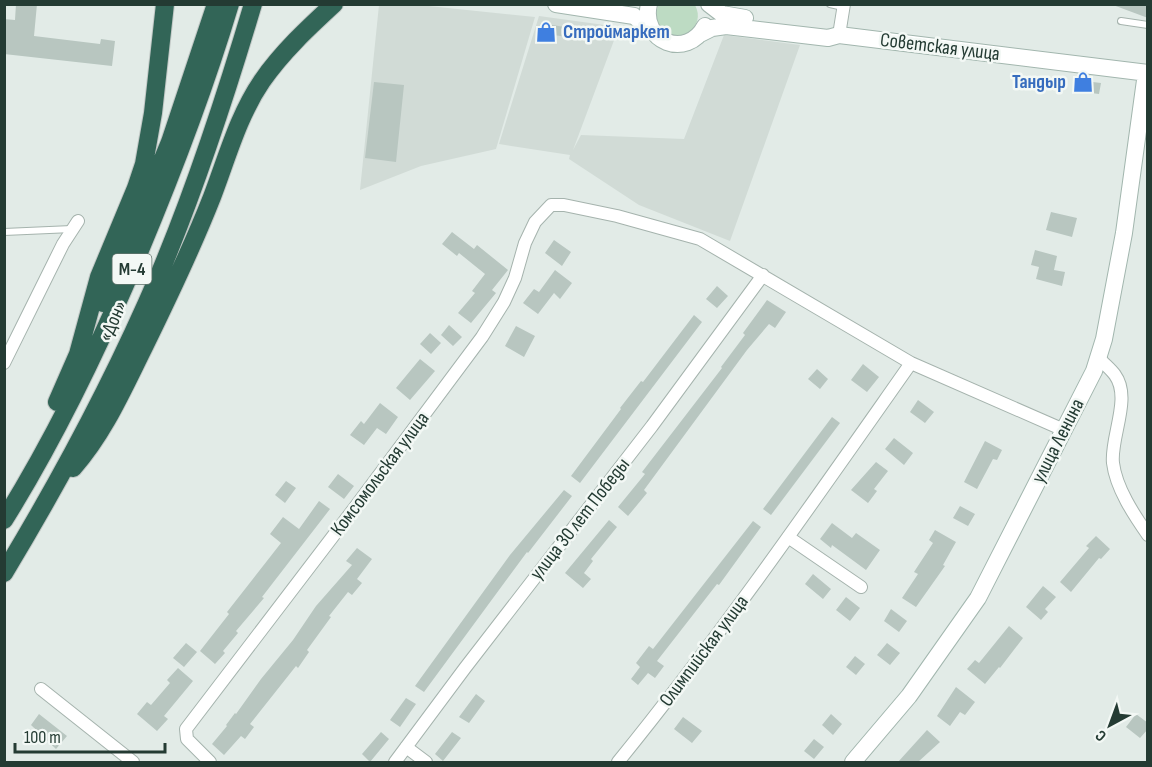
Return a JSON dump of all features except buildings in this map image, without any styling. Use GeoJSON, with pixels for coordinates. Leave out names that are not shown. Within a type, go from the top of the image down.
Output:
{"type":"FeatureCollection","features":[{"type":"Feature","properties":{"kind":"highway"},"geometry":{"type":"LineString","coordinates":[[78,354],[99,277],[144,164],[153,113],[165,4]]}},
{"type":"Feature","properties":{"kind":"highway"},"geometry":{"type":"LineString","coordinates":[[4,500],[46,425],[102,305],[166,153],[216,4]]}},
{"type":"Feature","properties":{"kind":"highway","name":"«Дон»"},"geometry":{"type":"LineString","coordinates":[[4,520],[59,423],[107,326],[180,152],[230,4]]}},
{"type":"Feature","properties":{"kind":"highway","name":"«Дон»"},"geometry":{"type":"LineString","coordinates":[[4,573],[54,490],[122,356],[159,274],[212,131],[253,4]]}},
{"type":"Feature","properties":{"kind":"highway"},"geometry":{"type":"LineString","coordinates":[[54,490],[90,449],[127,382],[195,236],[246,108],[262,80],[282,55],[334,4]]}},
{"type":"Feature","properties":{"kind":"main road"},"geometry":{"type":"LineString","coordinates":[[556,4],[634,16],[653,32]]}},
{"type":"Feature","properties":{"kind":"main road"},"geometry":{"type":"LineString","coordinates":[[649,4],[648,20],[653,32]]}},
{"type":"Feature","properties":{"kind":"main road"},"geometry":{"type":"LineString","coordinates":[[700,34],[706,22],[707,4]]}},
{"type":"Feature","properties":{"kind":"main road","name":"Советская улица"},"geometry":{"type":"LineString","coordinates":[[707,4],[728,15],[829,28],[839,35]]}},
{"type":"Feature","properties":{"kind":"main road","name":"Советская улица"},"geometry":{"type":"LineString","coordinates":[[653,32],[663,41],[676,44],[689,42],[712,28],[726,26],[828,38],[839,35],[1147,73]]}},
{"type":"Feature","properties":{"kind":"main road","name":"улица Ленина"},"geometry":{"type":"LineString","coordinates":[[853,762],[909,696],[978,598],[1099,358],[1124,233],[1147,73]]}},
{"type":"Feature","properties":{"kind":"street"},"geometry":{"type":"LineString","coordinates":[[839,5],[839,35]]}},
{"type":"Feature","properties":{"kind":"street","name":"Комсомольская улица"},"geometry":{"type":"LineString","coordinates":[[210,762],[187,739],[186,729],[482,337],[504,302],[535,222],[551,205],[564,205],[617,216],[700,239],[763,275]]}},
{"type":"Feature","properties":{"kind":"street"},"geometry":{"type":"LineString","coordinates":[[4,363],[59,252],[75,225]]}},
{"type":"Feature","properties":{"kind":"street"},"geometry":{"type":"LineString","coordinates":[[763,275],[911,363],[1064,430]]}},
{"type":"Feature","properties":{"kind":"street","name":"улица 30 лет Победы"},"geometry":{"type":"LineString","coordinates":[[395,762],[652,426],[763,275]]}},
{"type":"Feature","properties":{"kind":"street"},"geometry":{"type":"LineString","coordinates":[[1099,358],[1117,377],[1121,391],[1121,408],[1113,462],[1118,482],[1148,535]]}},
{"type":"Feature","properties":{"kind":"street","name":"Олимпийская улица"},"geometry":{"type":"LineString","coordinates":[[618,762],[655,717],[788,537],[911,363]]}},
{"type":"Feature","properties":{"kind":"street"},"geometry":{"type":"LineString","coordinates":[[788,537],[861,587]]}},
{"type":"Feature","properties":{"kind":"street"},"geometry":{"type":"LineString","coordinates":[[41,689],[133,762]]}},
{"type":"Feature","properties":{"kind":"street"},"geometry":{"type":"LineString","coordinates":[[406,747],[426,762]]}},
{"type":"Feature","properties":{"kind":"lane"},"geometry":{"type":"LineString","coordinates":[[1121,21],[1148,25]]}},
{"type":"Feature","properties":{"kind":"lane"},"geometry":{"type":"LineString","coordinates":[[4,232],[75,225]]}},
{"type":"Feature","properties":{"kind":"shaded area"},"geometry":{"type":"Polygon","coordinates":[[[379,5],[419,5],[535,17],[496,149],[421,166],[360,190],[379,5]]]}},
{"type":"Feature","properties":{"kind":"shaded area"},"geometry":{"type":"Polygon","coordinates":[[[539,16],[619,27],[573,150],[581,135],[684,139],[724,35],[800,45],[730,241],[639,205],[569,159],[570,155],[499,144],[539,16]]]}},
{"type":"Feature","properties":{"kind":"green space"},"geometry":{"type":"Polygon","coordinates":[[[658,5],[695,5],[698,13],[697,20],[689,35],[668,37],[655,20],[658,5]]]}},
{"type":"Feature","properties":{"kind":"place","name":"Строймаркет"},"geometry":{"type":"Point","coordinates":[546,32]}},
{"type":"Feature","properties":{"kind":"place","name":"Тандыр"},"geometry":{"type":"Point","coordinates":[1083,82]}}]}
